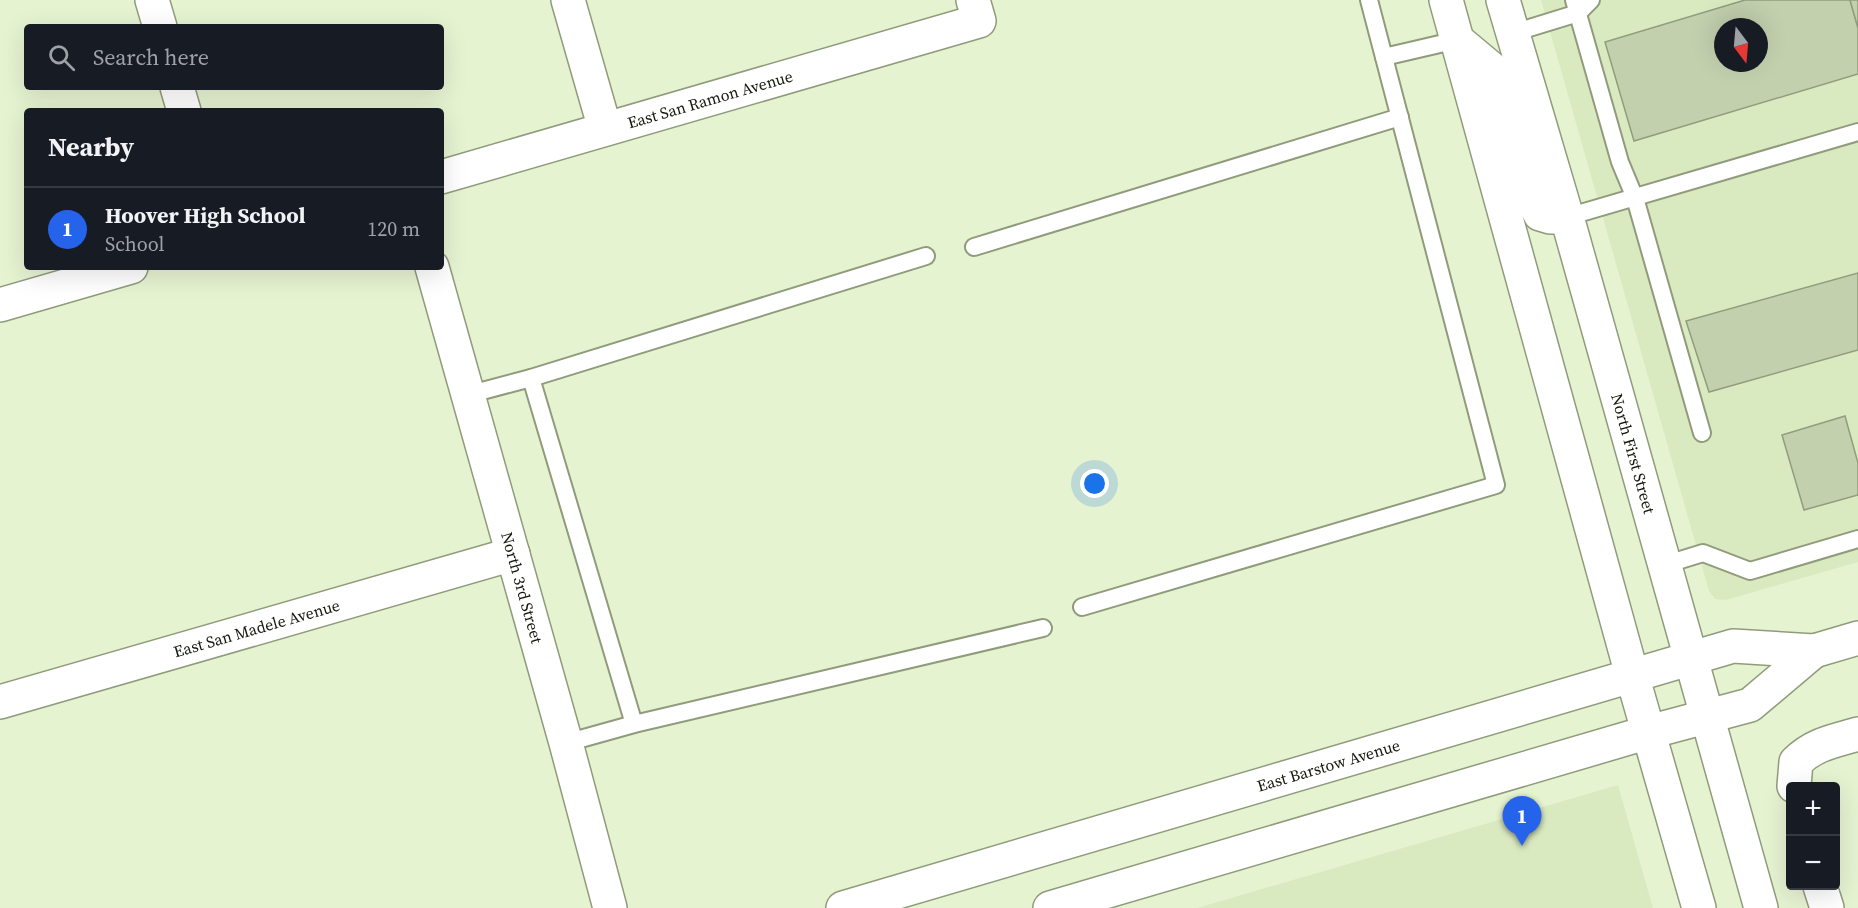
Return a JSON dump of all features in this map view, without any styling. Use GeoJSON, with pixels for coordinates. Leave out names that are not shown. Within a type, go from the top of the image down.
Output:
{"type":"FeatureCollection","features":[{"type":"Feature","properties":{"kind":"main road"},"geometry":{"type":"LineString","coordinates":[[152,0],[159,24]]}},
{"type":"Feature","properties":{"kind":"main road"},"geometry":{"type":"LineString","coordinates":[[568,0],[605,129]]}},
{"type":"Feature","properties":{"kind":"main road"},"geometry":{"type":"LineString","coordinates":[[1446,0],[1632,675],[1699,908]]}},
{"type":"Feature","properties":{"kind":"main road","name":"North First Street"},"geometry":{"type":"LineString","coordinates":[[1503,0],[1567,217],[1761,908]]}},
{"type":"Feature","properties":{"kind":"main road","name":"East San Ramon Avenue"},"geometry":{"type":"LineString","coordinates":[[444,176],[605,129],[976,11]]}},
{"type":"Feature","properties":{"kind":"main road"},"geometry":{"type":"LineString","coordinates":[[1457,40],[1493,70],[1524,184],[1540,214],[1550,217],[1567,217]]}},
{"type":"Feature","properties":{"kind":"main road"},"geometry":{"type":"LineString","coordinates":[[178,90],[183,108]]}},
{"type":"Feature","properties":{"kind":"main road"},"geometry":{"type":"LineString","coordinates":[[0,305],[121,270]]}},
{"type":"Feature","properties":{"kind":"main road","name":"North 3rd Street"},"geometry":{"type":"LineString","coordinates":[[433,270],[566,743],[609,908]]}},
{"type":"Feature","properties":{"kind":"main road","name":"East San Madele Avenue"},"geometry":{"type":"LineString","coordinates":[[0,702],[513,554]]}},
{"type":"Feature","properties":{"kind":"main road","name":"East Barstow Avenue"},"geometry":{"type":"LineString","coordinates":[[843,908],[1732,646],[1814,651],[1858,638]]}},
{"type":"Feature","properties":{"kind":"main road","name":"East Barstow Avenue"},"geometry":{"type":"LineString","coordinates":[[1050,908],[1649,732],[1750,705],[1814,651]]}},
{"type":"Feature","properties":{"kind":"main road"},"geometry":{"type":"LineString","coordinates":[[1795,774],[1806,752],[1825,743],[1858,734]]}},
{"type":"Feature","properties":{"kind":"main road"},"geometry":{"type":"LineString","coordinates":[[1822,890],[1827,908]]}},
{"type":"Feature","properties":{"kind":"lane"},"geometry":{"type":"LineString","coordinates":[[1082,607],[1496,485],[1369,0]]}},
{"type":"Feature","properties":{"kind":"lane"},"geometry":{"type":"LineString","coordinates":[[1513,33],[1591,0]]}},
{"type":"Feature","properties":{"kind":"lane"},"geometry":{"type":"LineString","coordinates":[[1576,6],[1620,162],[1635,198],[1702,433]]}},
{"type":"Feature","properties":{"kind":"lane"},"geometry":{"type":"LineString","coordinates":[[1384,57],[1457,40]]}},
{"type":"Feature","properties":{"kind":"lane"},"geometry":{"type":"LineString","coordinates":[[974,247],[1400,117]]}},
{"type":"Feature","properties":{"kind":"lane"},"geometry":{"type":"LineString","coordinates":[[1567,217],[1858,132]]}},
{"type":"Feature","properties":{"kind":"lane"},"geometry":{"type":"LineString","coordinates":[[467,395],[531,378],[926,256]]}},
{"type":"Feature","properties":{"kind":"lane"},"geometry":{"type":"LineString","coordinates":[[531,378],[634,724]]}},
{"type":"Feature","properties":{"kind":"lane"},"geometry":{"type":"LineString","coordinates":[[1664,565],[1703,553],[1750,571],[1858,539]]}},
{"type":"Feature","properties":{"kind":"lane"},"geometry":{"type":"LineString","coordinates":[[566,743],[634,724],[1043,628]]}},
{"type":"Feature","properties":{"kind":"shaded area"},"geometry":{"type":"Polygon","coordinates":[[[1541,0],[1858,0],[1858,562],[1726,600],[1715,599],[1709,591],[1541,0]]]}},
{"type":"Feature","properties":{"kind":"shaded area"},"geometry":{"type":"Polygon","coordinates":[[[1618,785],[1653,908],[1197,908],[1618,785]]]}},
{"type":"Feature","properties":{"kind":"building"},"geometry":{"type":"Polygon","coordinates":[[[1745,0],[1850,0],[1858,28],[1858,74],[1634,141],[1605,42],[1745,0]]]}},
{"type":"Feature","properties":{"kind":"building"},"geometry":{"type":"Polygon","coordinates":[[[1850,0],[1858,0],[1858,28],[1850,0]]]}},
{"type":"Feature","properties":{"kind":"building"},"geometry":{"type":"Polygon","coordinates":[[[1858,273],[1858,350],[1709,392],[1686,321],[1858,273]]]}},
{"type":"Feature","properties":{"kind":"building"},"geometry":{"type":"Polygon","coordinates":[[[1845,416],[1858,463],[1858,495],[1804,510],[1782,435],[1845,416]]]}},
{"type":"Feature","properties":{"kind":"place","name":"Hoover High School"},"geometry":{"type":"Point","coordinates":[1522,846]}}]}
